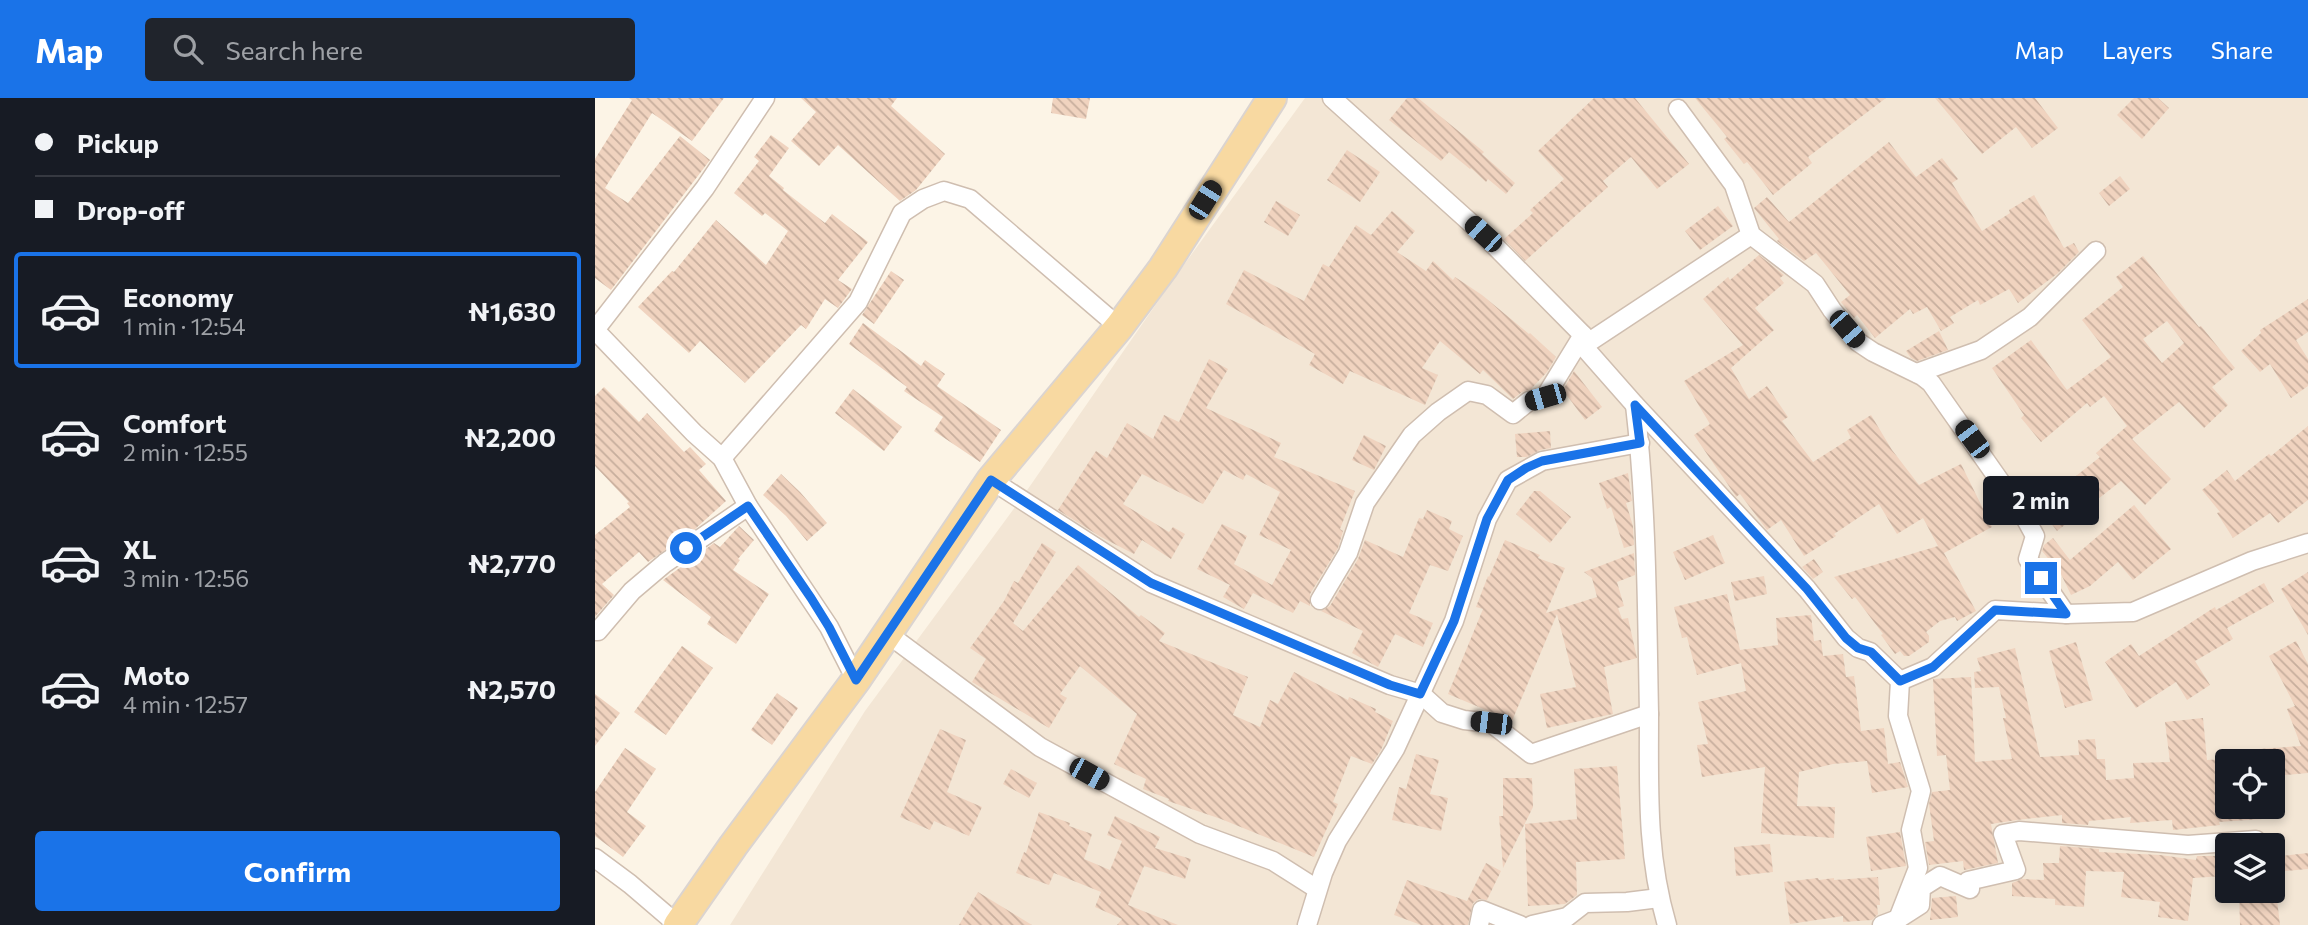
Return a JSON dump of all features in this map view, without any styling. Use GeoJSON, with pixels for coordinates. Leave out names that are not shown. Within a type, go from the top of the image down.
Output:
{"type":"FeatureCollection","features":[{"type":"Feature","properties":{"kind":"main road"},"geometry":{"type":"LineString","coordinates":[[678,925],[856,680],[991,480],[1118,327],[1163,268],[1272,98]]}},
{"type":"Feature","properties":{"kind":"street"},"geometry":{"type":"LineString","coordinates":[[765,98],[705,188],[595,330],[694,433],[722,457],[748,506],[817,608],[856,680]]}},
{"type":"Feature","properties":{"kind":"street"},"geometry":{"type":"LineString","coordinates":[[1332,98],[1483,234],[1583,340],[1635,405],[1807,589],[1846,638],[1858,648],[1871,652],[1900,681],[1898,716],[1921,791],[1911,830],[1918,868],[1890,922]]}},
{"type":"Feature","properties":{"kind":"street"},"geometry":{"type":"LineString","coordinates":[[1678,109],[1734,185],[1751,236],[1815,284],[1858,342],[1931,383],[1972,439],[2035,536],[2028,559],[2066,614]]}},
{"type":"Feature","properties":{"kind":"street"},"geometry":{"type":"LineString","coordinates":[[722,457],[858,302],[902,213],[923,199],[944,191],[970,199],[1118,327]]}},
{"type":"Feature","properties":{"kind":"street"},"geometry":{"type":"LineString","coordinates":[[1320,600],[1348,553],[1365,503],[1412,435],[1438,412],[1468,391],[1487,396],[1513,414],[1529,401],[1545,397],[1583,340],[1751,236]]}},
{"type":"Feature","properties":{"kind":"street"},"geometry":{"type":"LineString","coordinates":[[1917,373],[1981,350],[2030,317],[2096,251]]}},
{"type":"Feature","properties":{"kind":"street"},"geometry":{"type":"LineString","coordinates":[[1635,405],[1642,465],[1649,714],[1649,824],[1659,898],[1667,925]]}},
{"type":"Feature","properties":{"kind":"street"},"geometry":{"type":"LineString","coordinates":[[1307,925],[1337,841],[1395,749],[1454,621],[1487,519],[1508,480],[1542,461],[1640,443]]}},
{"type":"Feature","properties":{"kind":"street"},"geometry":{"type":"LineString","coordinates":[[991,480],[1151,583],[1390,685],[1420,694],[1442,713],[1464,720],[1491,723],[1531,754],[1649,714]]}},
{"type":"Feature","properties":{"kind":"street"},"geometry":{"type":"LineString","coordinates":[[595,631],[598,631],[632,591],[665,563],[748,506]]}},
{"type":"Feature","properties":{"kind":"street"},"geometry":{"type":"LineString","coordinates":[[1900,681],[1933,667],[1995,610],[2066,614],[2133,612],[2252,561],[2308,543]]}},
{"type":"Feature","properties":{"kind":"street"},"geometry":{"type":"LineString","coordinates":[[888,634],[1040,747],[1200,834],[1273,862],[1318,889]]}},
{"type":"Feature","properties":{"kind":"street"},"geometry":{"type":"LineString","coordinates":[[1890,922],[1920,905],[1921,888],[1940,876],[1970,889],[1968,881],[2015,870],[2003,834],[2019,831],[2187,845],[2215,843]]}},
{"type":"Feature","properties":{"kind":"street"},"geometry":{"type":"LineString","coordinates":[[595,858],[678,925]]}},
{"type":"Feature","properties":{"kind":"street"},"geometry":{"type":"LineString","coordinates":[[1532,925],[1567,917],[1585,903],[1659,898]]}},
{"type":"Feature","properties":{"kind":"street"},"geometry":{"type":"LineString","coordinates":[[1479,925],[1482,910],[1520,925]]}},
{"type":"Feature","properties":{"kind":"shaded area"},"geometry":{"type":"Polygon","coordinates":[[[1305,98],[2308,98],[2308,925],[730,925],[865,711],[1021,499],[1170,284],[1305,98]]]}},
{"type":"Feature","properties":{"kind":"building"},"geometry":{"type":"Polygon","coordinates":[[[629,98],[724,98],[692,141],[652,113],[605,188],[628,203],[680,136],[710,160],[611,290],[595,278],[595,159],[632,100],[629,98]]]}},
{"type":"Feature","properties":{"kind":"building"},"geometry":{"type":"Polygon","coordinates":[[[801,98],[897,98],[891,106],[945,154],[916,190],[900,201],[838,145],[819,166],[791,141],[816,112],[801,98]]]}},
{"type":"Feature","properties":{"kind":"building"},"geometry":{"type":"Polygon","coordinates":[[[1053,98],[1090,98],[1086,119],[1051,113],[1053,98]]]}},
{"type":"Feature","properties":{"kind":"building"},"geometry":{"type":"Polygon","coordinates":[[[1407,98],[1418,98],[1484,152],[1482,154],[1515,183],[1506,194],[1488,179],[1486,182],[1449,152],[1441,161],[1389,120],[1407,98]]]}},
{"type":"Feature","properties":{"kind":"building"},"geometry":{"type":"Polygon","coordinates":[[[1594,98],[1635,98],[1689,164],[1657,189],[1631,157],[1603,181],[1608,187],[1525,261],[1504,239],[1533,213],[1530,210],[1564,179],[1538,151],[1594,98]]]}},
{"type":"Feature","properties":{"kind":"building"},"geometry":{"type":"Polygon","coordinates":[[[1695,98],[1886,98],[1808,157],[1812,163],[1773,195],[1747,162],[1744,164],[1724,139],[1727,137],[1695,98]]]}},
{"type":"Feature","properties":{"kind":"building"},"geometry":{"type":"Polygon","coordinates":[[[1935,98],[2035,98],[2058,128],[2032,148],[2016,127],[1982,154],[1935,98]]]}},
{"type":"Feature","properties":{"kind":"building"},"geometry":{"type":"Polygon","coordinates":[[[2134,98],[2158,98],[2169,108],[2142,139],[2117,115],[2134,98]]]}},
{"type":"Feature","properties":{"kind":"building"},"geometry":{"type":"Polygon","coordinates":[[[771,135],[789,148],[769,176],[825,223],[832,214],[868,242],[838,280],[852,289],[838,308],[825,299],[806,329],[801,325],[745,383],[700,341],[689,353],[638,307],[672,271],[674,272],[716,220],[766,265],[788,231],[765,213],[762,216],[734,193],[759,161],[754,157],[771,135]]]}},
{"type":"Feature","properties":{"kind":"building"},"geometry":{"type":"Polygon","coordinates":[[[1889,142],[1916,177],[1942,158],[1958,179],[1952,183],[1982,231],[2034,195],[2064,248],[2074,243],[2079,252],[2057,274],[2018,303],[2009,289],[1980,305],[1978,300],[1950,317],[1954,323],[1941,331],[1927,307],[1913,314],[1910,309],[1875,338],[1857,315],[1854,318],[1841,302],[1850,295],[1816,253],[1804,261],[1777,241],[1779,239],[1754,208],[1767,197],[1789,222],[1889,142]]]}},
{"type":"Feature","properties":{"kind":"building"},"geometry":{"type":"Polygon","coordinates":[[[1347,150],[1380,172],[1360,202],[1327,180],[1347,150]]]}},
{"type":"Feature","properties":{"kind":"building"},"geometry":{"type":"Polygon","coordinates":[[[2120,176],[2130,189],[2109,206],[2099,193],[2120,176]]]}},
{"type":"Feature","properties":{"kind":"building"},"geometry":{"type":"Polygon","coordinates":[[[1276,201],[1300,215],[1288,236],[1264,222],[1276,201]]]}},
{"type":"Feature","properties":{"kind":"building"},"geometry":{"type":"Polygon","coordinates":[[[1718,206],[1733,226],[1700,250],[1685,231],[1718,206]]]}},
{"type":"Feature","properties":{"kind":"building"},"geometry":{"type":"Polygon","coordinates":[[[1392,211],[1415,231],[1397,252],[1426,271],[1433,261],[1453,280],[1455,277],[1482,295],[1556,357],[1547,372],[1531,389],[1513,399],[1483,370],[1480,374],[1440,341],[1422,368],[1438,375],[1425,405],[1350,371],[1343,384],[1309,365],[1315,354],[1226,304],[1244,270],[1304,301],[1323,264],[1329,267],[1356,225],[1371,235],[1392,211]]]}},
{"type":"Feature","properties":{"kind":"building"},"geometry":{"type":"Polygon","coordinates":[[[1759,255],[1784,275],[1780,278],[1784,283],[1755,308],[1774,330],[1731,368],[1749,399],[1767,386],[1788,417],[1782,421],[1813,462],[1851,438],[1847,430],[1871,415],[1892,450],[1919,485],[1961,464],[1992,527],[1944,553],[1976,611],[1957,621],[1955,617],[1940,621],[1926,632],[1929,642],[1909,656],[1904,656],[1900,651],[1895,654],[1855,597],[1852,599],[1834,577],[1938,546],[1923,518],[1897,534],[1879,504],[1804,556],[1781,520],[1767,530],[1740,494],[1736,497],[1694,435],[1710,424],[1684,381],[1743,345],[1703,299],[1759,255]]]}},
{"type":"Feature","properties":{"kind":"building"},"geometry":{"type":"Polygon","coordinates":[[[2143,256],[2235,368],[2212,387],[2228,405],[2204,428],[2179,402],[2132,439],[2171,479],[2145,505],[2121,481],[2057,531],[2038,506],[2100,457],[2096,453],[2127,426],[2104,396],[2090,407],[2087,403],[2041,442],[2021,418],[2024,415],[1992,368],[2031,340],[2067,390],[2111,357],[2082,320],[2123,287],[2116,277],[2143,256]],[[2167,321],[2143,339],[2162,363],[2184,343],[2167,321]]]}},
{"type":"Feature","properties":{"kind":"building"},"geometry":{"type":"Polygon","coordinates":[[[891,271],[904,280],[874,324],[862,315],[891,271]]]}},
{"type":"Feature","properties":{"kind":"building"},"geometry":{"type":"Polygon","coordinates":[[[2308,299],[2308,332],[2296,340],[2308,359],[2308,386],[2291,398],[2270,364],[2260,372],[2241,351],[2261,333],[2260,330],[2308,299]]]}},
{"type":"Feature","properties":{"kind":"building"},"geometry":{"type":"Polygon","coordinates":[[[863,323],[921,366],[925,360],[945,374],[937,386],[1001,430],[980,462],[934,431],[943,417],[904,391],[907,387],[849,344],[863,323]]]}},
{"type":"Feature","properties":{"kind":"building"},"geometry":{"type":"Polygon","coordinates":[[[1939,331],[1948,350],[1917,361],[1911,358],[1906,351],[1939,331]]]}},
{"type":"Feature","properties":{"kind":"building"},"geometry":{"type":"Polygon","coordinates":[[[1209,359],[1228,369],[1206,408],[1281,443],[1274,457],[1355,491],[1340,529],[1343,531],[1338,548],[1310,594],[1310,606],[1300,601],[1293,613],[1253,593],[1244,609],[1223,597],[1230,585],[1197,569],[1222,524],[1247,536],[1234,564],[1272,585],[1291,550],[1259,535],[1280,492],[1246,474],[1243,480],[1224,470],[1203,504],[1142,474],[1123,504],[1169,532],[1173,527],[1185,534],[1171,559],[1142,540],[1134,554],[1058,510],[1096,451],[1107,458],[1127,423],[1153,439],[1164,415],[1179,422],[1209,359]]]}},
{"type":"Feature","properties":{"kind":"building"},"geometry":{"type":"Polygon","coordinates":[[[1574,371],[1602,407],[1585,420],[1563,390],[1574,371]]]}},
{"type":"Feature","properties":{"kind":"building"},"geometry":{"type":"Polygon","coordinates":[[[604,387],[639,422],[647,413],[684,452],[690,447],[706,464],[699,470],[726,501],[694,530],[648,562],[639,552],[602,584],[614,595],[595,617],[595,535],[630,507],[627,503],[629,502],[595,466],[595,396],[604,387]]]}},
{"type":"Feature","properties":{"kind":"building"},"geometry":{"type":"Polygon","coordinates":[[[853,389],[902,427],[884,451],[835,413],[853,389]]]}},
{"type":"Feature","properties":{"kind":"building"},"geometry":{"type":"Polygon","coordinates":[[[2308,426],[2308,500],[2278,523],[2270,513],[2233,538],[2217,513],[2220,512],[2202,490],[2227,470],[2235,481],[2308,426]]]}},
{"type":"Feature","properties":{"kind":"building"},"geometry":{"type":"Polygon","coordinates":[[[1550,431],[1551,448],[1527,457],[1517,457],[1515,434],[1550,431]]]}},
{"type":"Feature","properties":{"kind":"building"},"geometry":{"type":"Polygon","coordinates":[[[1364,435],[1386,446],[1374,470],[1352,460],[1364,435]]]}},
{"type":"Feature","properties":{"kind":"building"},"geometry":{"type":"Polygon","coordinates":[[[1628,473],[1632,501],[1626,503],[1633,526],[1634,545],[1624,548],[1611,507],[1607,509],[1599,483],[1628,473]]]}},
{"type":"Feature","properties":{"kind":"building"},"geometry":{"type":"Polygon","coordinates":[[[781,474],[827,523],[807,541],[786,516],[763,495],[781,474]]]}},
{"type":"Feature","properties":{"kind":"building"},"geometry":{"type":"Polygon","coordinates":[[[1534,491],[1540,491],[1571,517],[1550,543],[1516,514],[1534,491]]]}},
{"type":"Feature","properties":{"kind":"building"},"geometry":{"type":"Polygon","coordinates":[[[2134,505],[2171,549],[2133,580],[2118,562],[2090,586],[2071,595],[2061,574],[2042,551],[2044,545],[2053,538],[2070,560],[2134,505]]]}},
{"type":"Feature","properties":{"kind":"building"},"geometry":{"type":"Polygon","coordinates":[[[1427,510],[1452,521],[1449,529],[1463,536],[1448,571],[1430,565],[1409,613],[1433,623],[1423,647],[1395,634],[1378,667],[1352,653],[1363,631],[1321,611],[1330,606],[1358,559],[1365,540],[1403,557],[1419,518],[1423,519],[1427,510]]]}},
{"type":"Feature","properties":{"kind":"building"},"geometry":{"type":"Polygon","coordinates":[[[739,526],[754,540],[738,559],[740,560],[733,570],[769,594],[736,644],[707,624],[711,617],[663,580],[714,543],[720,547],[739,526]]]}},
{"type":"Feature","properties":{"kind":"building"},"geometry":{"type":"Polygon","coordinates":[[[1713,535],[1725,563],[1685,580],[1673,552],[1713,535]]]}},
{"type":"Feature","properties":{"kind":"building"},"geometry":{"type":"Polygon","coordinates":[[[1505,540],[1540,555],[1538,558],[1565,568],[1546,613],[1597,597],[1592,578],[1584,572],[1634,553],[1635,575],[1617,582],[1624,606],[1618,608],[1622,619],[1628,618],[1637,658],[1604,667],[1613,714],[1547,728],[1540,694],[1576,687],[1557,614],[1512,721],[1448,694],[1483,609],[1476,607],[1505,540]]]}},
{"type":"Feature","properties":{"kind":"building"},"geometry":{"type":"Polygon","coordinates":[[[1042,543],[1056,552],[1013,623],[1023,631],[1078,565],[1139,617],[1141,615],[1165,633],[1159,641],[1248,677],[1233,715],[1260,727],[1270,700],[1278,704],[1294,672],[1348,700],[1349,697],[1376,709],[1375,712],[1393,721],[1372,764],[1351,756],[1333,802],[1338,804],[1314,857],[1143,789],[1146,779],[1114,764],[1137,714],[1080,666],[1060,694],[1067,698],[1049,728],[972,682],[986,659],[970,648],[1004,601],[1014,581],[1018,583],[1042,543]]]}},
{"type":"Feature","properties":{"kind":"building"},"geometry":{"type":"Polygon","coordinates":[[[1814,559],[1823,572],[1813,579],[1802,567],[1814,559]]]}},
{"type":"Feature","properties":{"kind":"building"},"geometry":{"type":"Polygon","coordinates":[[[2308,572],[2308,635],[2281,589],[2308,572]]]}},
{"type":"Feature","properties":{"kind":"building"},"geometry":{"type":"Polygon","coordinates":[[[1764,576],[1767,594],[1735,601],[1731,582],[1764,576]]]}},
{"type":"Feature","properties":{"kind":"building"},"geometry":{"type":"Polygon","coordinates":[[[2264,583],[2274,602],[2227,628],[2233,639],[2195,661],[2210,685],[2187,700],[2176,682],[2136,708],[2105,662],[2131,644],[2139,656],[2215,607],[2216,610],[2264,583]]]}},
{"type":"Feature","properties":{"kind":"building"},"geometry":{"type":"Polygon","coordinates":[[[1727,594],[1740,650],[1778,645],[1776,618],[1811,615],[1814,641],[1821,640],[1823,656],[1843,654],[1846,677],[1854,676],[1861,731],[1884,728],[1888,764],[1900,762],[1908,787],[1872,793],[1867,761],[1833,764],[1799,772],[1797,806],[1835,807],[1834,838],[1761,833],[1765,767],[1702,777],[1697,745],[1708,744],[1698,702],[1746,691],[1741,663],[1697,675],[1687,637],[1682,638],[1674,607],[1727,594]]]}},
{"type":"Feature","properties":{"kind":"building"},"geometry":{"type":"Polygon","coordinates":[[[2296,641],[2308,664],[2308,773],[2285,775],[2285,749],[2258,749],[2301,746],[2287,709],[2295,706],[2269,656],[2296,641]]]}},
{"type":"Feature","properties":{"kind":"building"},"geometry":{"type":"Polygon","coordinates":[[[2076,642],[2093,700],[2065,708],[2049,651],[2076,642]]]}},
{"type":"Feature","properties":{"kind":"building"},"geometry":{"type":"Polygon","coordinates":[[[682,646],[713,668],[666,735],[634,712],[682,646]]]}},
{"type":"Feature","properties":{"kind":"building"},"geometry":{"type":"Polygon","coordinates":[[[2015,648],[2040,757],[2079,755],[2078,740],[2095,739],[2097,759],[2105,759],[2106,780],[2134,778],[2133,763],[2170,762],[2165,722],[2203,718],[2207,760],[2215,760],[2215,819],[2262,819],[2219,822],[2220,825],[2173,830],[2172,820],[2130,823],[2131,817],[2089,821],[2088,825],[2062,823],[2062,815],[2017,820],[1991,824],[1998,863],[1964,870],[1963,861],[1929,865],[1925,842],[1934,841],[1929,804],[1932,792],[1950,790],[1946,755],[1937,756],[1933,679],[1971,677],[1975,762],[2012,759],[1999,687],[1975,688],[1974,672],[1981,671],[1977,658],[2015,648]]]}},
{"type":"Feature","properties":{"kind":"building"},"geometry":{"type":"Polygon","coordinates":[[[777,693],[798,708],[772,745],[751,730],[777,693]]]}},
{"type":"Feature","properties":{"kind":"building"},"geometry":{"type":"Polygon","coordinates":[[[595,694],[620,713],[595,746],[595,694]]]}},
{"type":"Feature","properties":{"kind":"building"},"geometry":{"type":"Polygon","coordinates":[[[940,729],[966,740],[947,792],[982,807],[969,836],[934,821],[930,830],[900,817],[940,729]]]}},
{"type":"Feature","properties":{"kind":"building"},"geometry":{"type":"Polygon","coordinates":[[[625,748],[656,769],[627,812],[646,826],[623,857],[595,836],[595,792],[625,748]]]}},
{"type":"Feature","properties":{"kind":"building"},"geometry":{"type":"Polygon","coordinates":[[[1416,754],[1439,760],[1430,794],[1448,798],[1441,831],[1392,820],[1399,787],[1406,789],[1416,754]]]}},
{"type":"Feature","properties":{"kind":"building"},"geometry":{"type":"Polygon","coordinates":[[[1617,766],[1625,859],[1576,862],[1577,895],[1565,904],[1528,906],[1525,824],[1577,819],[1574,769],[1617,766]]]}},
{"type":"Feature","properties":{"kind":"building"},"geometry":{"type":"Polygon","coordinates":[[[1011,769],[1037,783],[1029,798],[1003,784],[1011,769]]]}},
{"type":"Feature","properties":{"kind":"building"},"geometry":{"type":"Polygon","coordinates":[[[1503,778],[1532,778],[1533,807],[1503,868],[1499,816],[1503,816],[1503,778]]]}},
{"type":"Feature","properties":{"kind":"building"},"geometry":{"type":"Polygon","coordinates":[[[1039,812],[1092,834],[1084,859],[1110,870],[1122,841],[1107,835],[1115,816],[1160,837],[1155,848],[1191,859],[1185,879],[1144,866],[1128,905],[1178,925],[1117,925],[1122,919],[1095,907],[1101,892],[1054,873],[1049,885],[1016,873],[1024,852],[1026,853],[1039,812]]]}},
{"type":"Feature","properties":{"kind":"building"},"geometry":{"type":"Polygon","coordinates":[[[1900,832],[1906,866],[1871,871],[1866,837],[1900,832]]]}},
{"type":"Feature","properties":{"kind":"building"},"geometry":{"type":"Polygon","coordinates":[[[1770,844],[1773,872],[1736,876],[1734,847],[1770,844]]]}},
{"type":"Feature","properties":{"kind":"building"},"geometry":{"type":"Polygon","coordinates":[[[2060,846],[2196,860],[2197,856],[2215,856],[2215,877],[2193,878],[2188,921],[2158,917],[2160,902],[2121,897],[2124,872],[2086,871],[2084,907],[2055,905],[2055,899],[2012,896],[2012,883],[2022,879],[2044,880],[2043,863],[2059,863],[2060,846]]]}},
{"type":"Feature","properties":{"kind":"building"},"geometry":{"type":"Polygon","coordinates":[[[2308,853],[2308,869],[2285,871],[2285,856],[2308,853]]]}},
{"type":"Feature","properties":{"kind":"building"},"geometry":{"type":"Polygon","coordinates":[[[1486,863],[1501,871],[1487,900],[1479,899],[1473,903],[1468,925],[1421,925],[1394,915],[1407,880],[1467,901],[1486,863]]]}},
{"type":"Feature","properties":{"kind":"building"},"geometry":{"type":"Polygon","coordinates":[[[1878,877],[1880,905],[1877,905],[1878,914],[1872,920],[1843,922],[1843,916],[1790,924],[1784,882],[1818,878],[1834,880],[1878,877]]]}},
{"type":"Feature","properties":{"kind":"building"},"geometry":{"type":"Polygon","coordinates":[[[978,892],[1032,925],[959,925],[978,892]]]}},
{"type":"Feature","properties":{"kind":"building"},"geometry":{"type":"Polygon","coordinates":[[[1956,896],[1958,917],[1930,920],[1932,898],[1956,896]]]}},
{"type":"Feature","properties":{"kind":"building"},"geometry":{"type":"Polygon","coordinates":[[[2239,903],[2277,903],[2280,925],[2240,925],[2239,903]]]}},
{"type":"Feature","properties":{"kind":"route"},"geometry":{"type":"LineString","coordinates":[[686,548],[748,506],[811,598],[856,680],[991,480],[1151,583],[1390,685],[1420,694],[1454,621],[1487,519],[1508,480],[1542,461],[1640,443],[1635,405],[1807,589],[1846,638],[1858,648],[1871,652],[1900,681],[1933,667],[1995,610],[2066,614],[2041,578]]}}]}
